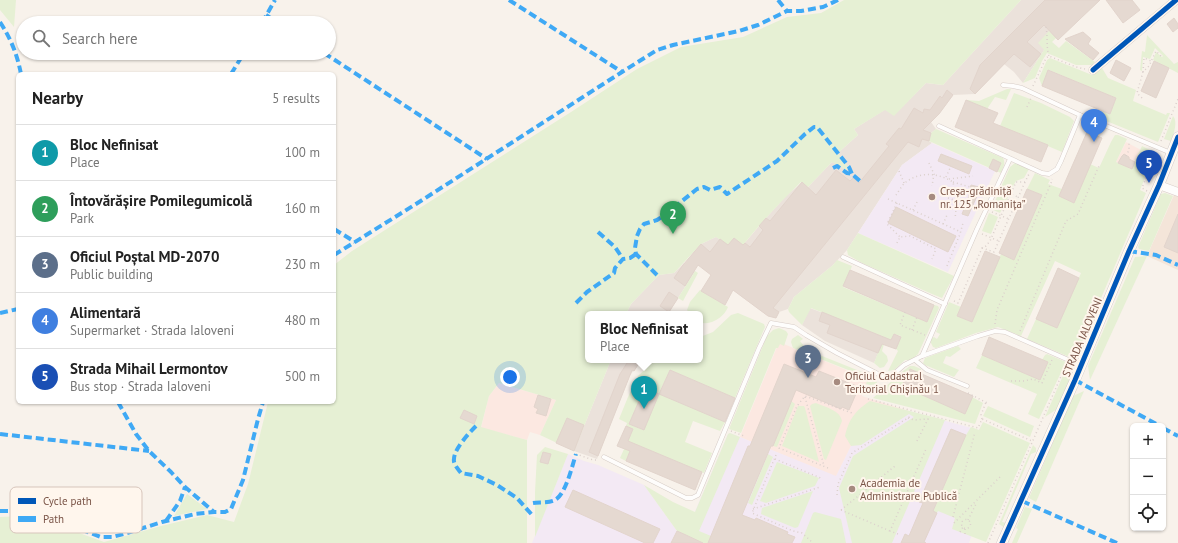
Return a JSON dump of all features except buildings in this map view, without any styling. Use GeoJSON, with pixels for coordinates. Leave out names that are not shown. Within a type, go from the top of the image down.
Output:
{"type":"FeatureCollection","features":[{"type":"Feature","properties":{"kind":"street"},"geometry":{"type":"LineString","coordinates":[[1093,70],[1176,0]]}},
{"type":"Feature","properties":{"kind":"street","name":"STRADA IALOVENI"},"geometry":{"type":"LineString","coordinates":[[1002,543],[1022,501],[1081,365],[1129,251],[1159,185],[1178,137]]}},
{"type":"Feature","properties":{"kind":"street"},"geometry":{"type":"LineString","coordinates":[[1159,185],[1178,192]]}},
{"type":"Feature","properties":{"kind":"lane"},"geometry":{"type":"LineString","coordinates":[[1003,85],[1013,86],[1030,92],[1080,115],[1171,153]]}},
{"type":"Feature","properties":{"kind":"lane"},"geometry":{"type":"LineString","coordinates":[[939,126],[1032,169],[1049,174],[1057,169],[1080,115]]}},
{"type":"Feature","properties":{"kind":"lane"},"geometry":{"type":"LineString","coordinates":[[922,356],[976,232],[1010,159]]}},
{"type":"Feature","properties":{"kind":"lane"},"geometry":{"type":"LineString","coordinates":[[843,257],[945,304]]}},
{"type":"Feature","properties":{"kind":"lane"},"geometry":{"type":"LineString","coordinates":[[604,457],[686,498],[692,498],[698,495],[759,348],[771,323],[794,326],[806,335],[837,353],[888,379],[904,366],[922,356],[959,342],[995,331],[1006,332],[1081,365]]}},
{"type":"Feature","properties":{"kind":"lane"},"geometry":{"type":"LineString","coordinates":[[915,360],[926,370],[966,386]]}},
{"type":"Feature","properties":{"kind":"path"},"geometry":{"type":"LineString","coordinates":[[1046,28],[1048,39],[1047,50],[1049,56],[1076,67],[1093,70]]}},
{"type":"Feature","properties":{"kind":"path"},"geometry":{"type":"LineString","coordinates":[[1143,72],[1149,66],[1156,51],[1162,57]]}},
{"type":"Feature","properties":{"kind":"path"},"geometry":{"type":"LineString","coordinates":[[1030,92],[1046,58],[1049,56]]}},
{"type":"Feature","properties":{"kind":"path"},"geometry":{"type":"LineString","coordinates":[[1142,98],[1137,93],[1143,72],[1144,58],[1151,61]]}},
{"type":"Feature","properties":{"kind":"path"},"geometry":{"type":"LineString","coordinates":[[1027,107],[1031,98]]}},
{"type":"Feature","properties":{"kind":"path"},"geometry":{"type":"LineString","coordinates":[[1167,143],[1161,140],[1178,99]]}},
{"type":"Feature","properties":{"kind":"path"},"geometry":{"type":"LineString","coordinates":[[1126,156],[1129,150],[1130,136]]}},
{"type":"Feature","properties":{"kind":"path"},"geometry":{"type":"LineString","coordinates":[[1149,192],[1142,188],[1158,147]]}},
{"type":"Feature","properties":{"kind":"path"},"geometry":{"type":"LineString","coordinates":[[929,163],[934,174],[932,186]]}},
{"type":"Feature","properties":{"kind":"path"},"geometry":{"type":"LineString","coordinates":[[946,177],[950,166]]}},
{"type":"Feature","properties":{"kind":"path"},"geometry":{"type":"LineString","coordinates":[[1018,337],[1066,221],[1078,214],[1099,166]]}},
{"type":"Feature","properties":{"kind":"path"},"geometry":{"type":"LineString","coordinates":[[1150,168],[1154,169]]}},
{"type":"Feature","properties":{"kind":"path"},"geometry":{"type":"LineString","coordinates":[[982,248],[994,252],[1032,169]]}},
{"type":"Feature","properties":{"kind":"path"},"geometry":{"type":"LineString","coordinates":[[899,171],[904,183]]}},
{"type":"Feature","properties":{"kind":"path"},"geometry":{"type":"LineString","coordinates":[[995,331],[997,310],[1051,184],[1053,172]]}},
{"type":"Feature","properties":{"kind":"path"},"geometry":{"type":"LineString","coordinates":[[896,195],[904,183],[912,179],[934,174],[946,177],[954,182],[970,187]]}},
{"type":"Feature","properties":{"kind":"path"},"geometry":{"type":"LineString","coordinates":[[948,179],[972,176]]}},
{"type":"Feature","properties":{"kind":"path"},"geometry":{"type":"LineString","coordinates":[[954,182],[957,201],[955,219]]}},
{"type":"Feature","properties":{"kind":"path"},"geometry":{"type":"LineString","coordinates":[[947,299],[958,303],[982,248],[986,246],[991,238],[1016,182],[1025,182]]}},
{"type":"Feature","properties":{"kind":"path"},"geometry":{"type":"LineString","coordinates":[[996,188],[1018,197]]}},
{"type":"Feature","properties":{"kind":"path"},"geometry":{"type":"LineString","coordinates":[[948,198],[957,201]]}},
{"type":"Feature","properties":{"kind":"path"},"geometry":{"type":"LineString","coordinates":[[888,199],[961,232]]}},
{"type":"Feature","properties":{"kind":"path"},"geometry":{"type":"LineString","coordinates":[[913,210],[917,202]]}},
{"type":"Feature","properties":{"kind":"path"},"geometry":{"type":"LineString","coordinates":[[897,203],[887,224],[900,237]]}},
{"type":"Feature","properties":{"kind":"path"},"geometry":{"type":"LineString","coordinates":[[986,210],[1009,219]]}},
{"type":"Feature","properties":{"kind":"path"},"geometry":{"type":"LineString","coordinates":[[943,224],[947,215]]}},
{"type":"Feature","properties":{"kind":"path"},"geometry":{"type":"LineString","coordinates":[[947,266],[961,232],[963,223]]}},
{"type":"Feature","properties":{"kind":"path"},"geometry":{"type":"LineString","coordinates":[[976,232],[999,241]]}},
{"type":"Feature","properties":{"kind":"path"},"geometry":{"type":"LineString","coordinates":[[900,237],[910,236],[936,249],[932,259]]}},
{"type":"Feature","properties":{"kind":"path"},"geometry":{"type":"LineString","coordinates":[[897,243],[900,237]]}},
{"type":"Feature","properties":{"kind":"path"},"geometry":{"type":"LineString","coordinates":[[905,312],[900,325],[930,338]]}},
{"type":"Feature","properties":{"kind":"path"},"geometry":{"type":"LineString","coordinates":[[912,330],[917,317]]}},
{"type":"Feature","properties":{"kind":"path"},"geometry":{"type":"LineString","coordinates":[[1011,381],[1033,379],[1042,383],[1055,353]]}},
{"type":"Feature","properties":{"kind":"path"},"geometry":{"type":"LineString","coordinates":[[988,543],[1068,359]]}},
{"type":"Feature","properties":{"kind":"path"},"geometry":{"type":"LineString","coordinates":[[960,384],[965,392],[989,404]]}},
{"type":"Feature","properties":{"kind":"path"},"geometry":{"type":"LineString","coordinates":[[805,396],[852,413]]}},
{"type":"Feature","properties":{"kind":"path"},"geometry":{"type":"LineString","coordinates":[[805,396],[797,406],[779,448],[828,468]]}},
{"type":"Feature","properties":{"kind":"path"},"geometry":{"type":"LineString","coordinates":[[805,396],[824,466]]}},
{"type":"Feature","properties":{"kind":"path"},"geometry":{"type":"LineString","coordinates":[[868,399],[978,428],[986,402]]}},
{"type":"Feature","properties":{"kind":"path"},"geometry":{"type":"LineString","coordinates":[[837,494],[838,484],[852,453],[911,416]]}},
{"type":"Feature","properties":{"kind":"path"},"geometry":{"type":"LineString","coordinates":[[908,418],[914,420],[928,418],[916,444]]}},
{"type":"Feature","properties":{"kind":"path"},"geometry":{"type":"LineString","coordinates":[[982,419],[1032,441]]}},
{"type":"Feature","properties":{"kind":"path"},"geometry":{"type":"LineString","coordinates":[[726,429],[744,436]]}},
{"type":"Feature","properties":{"kind":"path"},"geometry":{"type":"LineString","coordinates":[[953,517],[975,432]]}},
{"type":"Feature","properties":{"kind":"path"},"geometry":{"type":"LineString","coordinates":[[890,531],[926,449]]}},
{"type":"Feature","properties":{"kind":"path"},"geometry":{"type":"LineString","coordinates":[[576,454],[598,460],[604,457]]}},
{"type":"Feature","properties":{"kind":"path"},"geometry":{"type":"LineString","coordinates":[[776,455],[752,512],[793,531],[802,533],[813,543]]}},
{"type":"Feature","properties":{"kind":"path"},"geometry":{"type":"LineString","coordinates":[[774,459],[823,479]]}},
{"type":"Feature","properties":{"kind":"path"},"geometry":{"type":"LineString","coordinates":[[894,466],[841,510],[898,534]]}},
{"type":"Feature","properties":{"kind":"path"},"geometry":{"type":"LineString","coordinates":[[954,523],[1000,478]]}},
{"type":"Feature","properties":{"kind":"path"},"geometry":{"type":"LineString","coordinates":[[753,509],[820,487]]}},
{"type":"Feature","properties":{"kind":"path"},"geometry":{"type":"LineString","coordinates":[[960,532],[964,528],[969,527],[970,522],[968,520],[976,501]]}},
{"type":"Feature","properties":{"kind":"path"},"geometry":{"type":"LineString","coordinates":[[965,534],[962,522],[965,519],[968,520]]}},
{"type":"Feature","properties":{"kind":"shaded area"},"geometry":{"type":"Polygon","coordinates":[[[1021,0],[1100,0],[1063,35],[1060,33],[1056,38],[1049,31],[1044,50],[1023,83],[1014,72],[1004,64],[975,94],[953,95],[931,122],[936,129],[931,133],[929,141],[932,143],[902,165],[847,250],[833,265],[794,297],[788,309],[779,312],[776,318],[768,316],[689,258],[701,244],[716,237],[720,239],[734,238],[743,245],[785,197],[802,182],[808,187],[832,162],[848,168],[838,153],[858,135],[854,129],[886,109],[894,115],[926,83],[943,85],[1021,0]]]}},
{"type":"Feature","properties":{"kind":"shaded area"},"geometry":{"type":"Polygon","coordinates":[[[1126,142],[1141,150],[1132,169],[1116,162],[1126,142]]]}},
{"type":"Feature","properties":{"kind":"shaded area","name":"Creșa-grădiniță nr. 125 „Romanița”"},"geometry":{"type":"Polygon","coordinates":[[[932,143],[995,171],[948,272],[858,233],[902,165],[932,143]]]}},
{"type":"Feature","properties":{"kind":"shaded area"},"geometry":{"type":"Polygon","coordinates":[[[1178,186],[1178,270],[1147,256],[1178,186]]]}},
{"type":"Feature","properties":{"kind":"shaded area"},"geometry":{"type":"Polygon","coordinates":[[[684,263],[695,271],[670,311],[628,311],[631,304],[659,275],[674,273],[684,263]]]}},
{"type":"Feature","properties":{"kind":"shaded area"},"geometry":{"type":"Polygon","coordinates":[[[810,308],[885,337],[874,363],[825,341],[802,325],[810,308]]]}},
{"type":"Feature","properties":{"kind":"shaded area"},"geometry":{"type":"Polygon","coordinates":[[[779,342],[868,379],[862,396],[909,411],[851,446],[836,477],[740,437],[779,342]]]}},
{"type":"Feature","properties":{"kind":"shaded area"},"geometry":{"type":"Polygon","coordinates":[[[610,363],[639,363],[629,377],[597,459],[574,451],[610,363]]]}},
{"type":"Feature","properties":{"kind":"shaded area"},"geometry":{"type":"Polygon","coordinates":[[[499,383],[556,400],[540,435],[530,432],[527,440],[481,428],[489,396],[499,383]]]}},
{"type":"Feature","properties":{"kind":"shaded area","name":"Academia de Administrare Publică"},"geometry":{"type":"Polygon","coordinates":[[[909,411],[979,430],[983,422],[972,534],[969,543],[532,543],[568,454],[644,485],[677,531],[685,535],[728,434],[730,433],[836,476],[851,446],[909,411]]]}},
{"type":"Feature","properties":{"kind":"green space"},"geometry":{"type":"Polygon","coordinates":[[[0,0],[16,0],[14,27],[0,10],[0,0]]]}},
{"type":"Feature","properties":{"kind":"green space"},"geometry":{"type":"Polygon","coordinates":[[[844,0],[1021,0],[943,85],[926,83],[894,116],[885,110],[854,129],[858,135],[838,153],[849,168],[846,170],[832,162],[808,187],[801,182],[743,245],[734,238],[728,245],[716,237],[701,244],[674,273],[659,275],[631,304],[628,311],[585,311],[585,363],[610,363],[574,451],[540,435],[556,400],[499,383],[489,396],[481,427],[527,440],[527,543],[0,543],[0,517],[10,517],[10,533],[79,533],[104,542],[207,515],[234,522],[248,484],[268,404],[336,404],[336,263],[352,251],[637,69],[681,47],[743,37],[787,17],[821,13],[844,0]]]}},
{"type":"Feature","properties":{"kind":"green space"},"geometry":{"type":"Polygon","coordinates":[[[1049,31],[1056,38],[1052,42],[1059,48],[1066,41],[1095,62],[1092,65],[1076,65],[1047,53],[1035,78],[1023,83],[1044,50],[1038,43],[1049,31]]]}},
{"type":"Feature","properties":{"kind":"green space"},"geometry":{"type":"Polygon","coordinates":[[[1147,35],[1174,64],[1178,62],[1178,73],[1153,60],[1156,52],[1162,57],[1163,56],[1155,48],[1150,59],[1143,57],[1142,71],[1140,70],[1142,51],[1145,52],[1147,35]]]}},
{"type":"Feature","properties":{"kind":"green space"},"geometry":{"type":"Polygon","coordinates":[[[1050,58],[1092,75],[1102,68],[1108,78],[1136,90],[1133,101],[1166,115],[1167,113],[1170,113],[1158,142],[1099,118],[1102,111],[1110,114],[1116,98],[1049,70],[1042,86],[1039,78],[1047,60],[1050,58]]]}},
{"type":"Feature","properties":{"kind":"green space"},"geometry":{"type":"Polygon","coordinates":[[[1007,89],[1011,89],[1006,100],[995,97],[987,109],[966,100],[979,101],[1007,89]]]}},
{"type":"Feature","properties":{"kind":"green space"},"geometry":{"type":"Polygon","coordinates":[[[1014,93],[1041,103],[1070,117],[1074,121],[1062,152],[1000,126],[1014,93]]]}},
{"type":"Feature","properties":{"kind":"green space"},"geometry":{"type":"Polygon","coordinates":[[[1173,116],[1175,124],[1171,141],[1164,139],[1173,116]]]}},
{"type":"Feature","properties":{"kind":"green space"},"geometry":{"type":"Polygon","coordinates":[[[936,129],[1003,158],[1004,164],[1001,173],[929,141],[931,133],[936,129]]]}},
{"type":"Feature","properties":{"kind":"green space"},"geometry":{"type":"Polygon","coordinates":[[[1115,135],[1127,139],[1116,162],[1131,169],[1142,146],[1154,152],[1150,164],[1147,163],[1145,169],[1148,170],[1140,190],[1146,193],[1078,352],[1067,356],[1027,339],[1036,319],[1057,328],[1081,273],[1055,261],[1021,336],[998,327],[976,333],[936,348],[933,347],[931,339],[934,337],[937,339],[940,334],[936,332],[949,302],[961,307],[957,316],[972,322],[1001,254],[1014,260],[1042,195],[1027,189],[1035,173],[1050,180],[1048,184],[1062,189],[1059,196],[1074,203],[1090,164],[1099,168],[1115,135]]]}},
{"type":"Feature","properties":{"kind":"green space"},"geometry":{"type":"Polygon","coordinates":[[[1015,163],[1029,169],[1024,178],[1016,181],[1010,191],[1001,187],[1010,167],[1015,163]]]}},
{"type":"Feature","properties":{"kind":"green space"},"geometry":{"type":"Polygon","coordinates":[[[1000,191],[1009,195],[1000,213],[991,209],[1000,191]]]}},
{"type":"Feature","properties":{"kind":"green space"},"geometry":{"type":"Polygon","coordinates":[[[1165,193],[1173,196],[1149,251],[1139,249],[1138,247],[1161,194],[1165,193]]]}},
{"type":"Feature","properties":{"kind":"green space"},"geometry":{"type":"Polygon","coordinates":[[[989,213],[998,217],[991,234],[982,231],[989,213]]]}},
{"type":"Feature","properties":{"kind":"green space"},"geometry":{"type":"Polygon","coordinates":[[[858,233],[954,276],[942,298],[862,263],[848,255],[847,250],[858,233]]]}},
{"type":"Feature","properties":{"kind":"green space"},"geometry":{"type":"Polygon","coordinates":[[[1147,256],[1090,380],[1088,366],[1135,257],[1147,256]]]}},
{"type":"Feature","properties":{"kind":"green space"},"geometry":{"type":"Polygon","coordinates":[[[837,260],[852,266],[843,287],[927,322],[934,305],[938,306],[939,308],[918,354],[911,360],[905,360],[894,370],[888,371],[898,351],[896,349],[901,336],[894,334],[889,346],[884,344],[882,351],[887,356],[888,361],[884,367],[880,368],[874,363],[884,337],[811,308],[802,325],[789,312],[788,309],[794,297],[837,260]]]}},
{"type":"Feature","properties":{"kind":"green space"},"geometry":{"type":"Polygon","coordinates":[[[695,271],[698,273],[683,301],[678,298],[695,271]]]}},
{"type":"Feature","properties":{"kind":"green space"},"geometry":{"type":"Polygon","coordinates":[[[700,290],[728,307],[724,314],[717,320],[704,323],[703,311],[687,310],[690,302],[700,290]]]}},
{"type":"Feature","properties":{"kind":"green space"},"geometry":{"type":"Polygon","coordinates":[[[738,313],[764,324],[765,327],[735,398],[670,370],[659,393],[725,422],[720,431],[693,421],[685,442],[712,453],[704,473],[637,445],[626,461],[620,458],[633,429],[626,426],[627,423],[619,419],[638,376],[652,363],[703,363],[703,336],[713,332],[731,315],[738,313]],[[645,387],[629,424],[643,430],[659,394],[645,387]]]}},
{"type":"Feature","properties":{"kind":"green space"},"geometry":{"type":"Polygon","coordinates":[[[779,328],[786,331],[788,334],[784,346],[780,344],[778,348],[776,348],[741,433],[729,429],[767,336],[773,330],[779,328]]]}},
{"type":"Feature","properties":{"kind":"green space"},"geometry":{"type":"Polygon","coordinates":[[[798,335],[803,339],[800,341],[807,350],[872,376],[878,384],[866,384],[868,378],[793,348],[791,342],[792,339],[798,335]]]}},
{"type":"Feature","properties":{"kind":"green space"},"geometry":{"type":"Polygon","coordinates":[[[958,346],[961,349],[950,357],[946,356],[943,363],[959,370],[954,377],[923,363],[925,358],[958,346]]]}},
{"type":"Feature","properties":{"kind":"green space"},"geometry":{"type":"Polygon","coordinates":[[[1047,354],[1066,362],[1039,419],[1028,414],[1037,394],[976,368],[982,355],[1040,380],[1048,362],[1042,360],[1047,354]]]}},
{"type":"Feature","properties":{"kind":"green space"},"geometry":{"type":"Polygon","coordinates":[[[1068,364],[1072,365],[1073,372],[1057,409],[1045,417],[1068,364]]]}},
{"type":"Feature","properties":{"kind":"green space"},"geometry":{"type":"Polygon","coordinates":[[[910,366],[921,369],[921,373],[910,369],[902,386],[965,413],[972,397],[983,403],[975,424],[873,398],[910,366]]]}},
{"type":"Feature","properties":{"kind":"green space"},"geometry":{"type":"Polygon","coordinates":[[[1084,391],[1036,502],[1029,498],[1073,396],[1084,391]]]}},
{"type":"Feature","properties":{"kind":"green space"},"geometry":{"type":"Polygon","coordinates":[[[791,401],[795,404],[777,447],[773,446],[791,401]]]}},
{"type":"Feature","properties":{"kind":"green space"},"geometry":{"type":"Polygon","coordinates":[[[870,401],[945,420],[892,543],[852,543],[839,488],[853,456],[914,417],[909,414],[861,445],[851,446],[845,436],[848,425],[860,408],[870,401]]]}},
{"type":"Feature","properties":{"kind":"green space"},"geometry":{"type":"Polygon","coordinates":[[[816,403],[838,414],[842,421],[826,460],[824,459],[810,406],[816,403]]]}},
{"type":"Feature","properties":{"kind":"green space"},"geometry":{"type":"Polygon","coordinates":[[[798,406],[804,406],[805,408],[819,462],[782,446],[798,406]]]}},
{"type":"Feature","properties":{"kind":"green space"},"geometry":{"type":"Polygon","coordinates":[[[988,406],[1034,426],[1030,437],[983,416],[988,406]]]}},
{"type":"Feature","properties":{"kind":"green space"},"geometry":{"type":"Polygon","coordinates":[[[983,422],[1030,443],[986,542],[952,529],[955,518],[938,511],[937,513],[933,511],[966,435],[971,427],[979,430],[983,422]]]}},
{"type":"Feature","properties":{"kind":"green space"},"geometry":{"type":"Polygon","coordinates":[[[730,433],[740,437],[699,531],[728,543],[703,543],[677,531],[644,485],[673,502],[695,512],[728,434],[730,433]]]}},
{"type":"Feature","properties":{"kind":"green space"},"geometry":{"type":"Polygon","coordinates":[[[1033,445],[1036,448],[1036,452],[1031,454],[1002,522],[1007,523],[1005,528],[999,524],[1033,445]]]}},
{"type":"Feature","properties":{"kind":"green space"},"geometry":{"type":"Polygon","coordinates":[[[545,447],[568,454],[535,537],[537,455],[545,447]]]}},
{"type":"Feature","properties":{"kind":"green space"},"geometry":{"type":"Polygon","coordinates":[[[768,454],[773,457],[752,505],[748,503],[768,454]]]}},
{"type":"Feature","properties":{"kind":"green space"},"geometry":{"type":"Polygon","coordinates":[[[777,462],[819,478],[815,486],[766,503],[760,501],[777,462]]]}},
{"type":"Feature","properties":{"kind":"green space"},"geometry":{"type":"Polygon","coordinates":[[[813,491],[798,527],[795,528],[761,514],[762,508],[813,491]]]}},
{"type":"Feature","properties":{"kind":"green space"},"geometry":{"type":"Polygon","coordinates":[[[187,494],[207,509],[174,516],[187,494]]]}},
{"type":"Feature","properties":{"kind":"green space"},"geometry":{"type":"Polygon","coordinates":[[[1025,507],[1032,509],[1017,543],[1012,543],[1018,529],[1016,528],[1025,507]]]}},
{"type":"Feature","properties":{"kind":"green space"},"geometry":{"type":"Polygon","coordinates":[[[815,512],[841,519],[846,543],[801,543],[813,513],[815,512]]]}},
{"type":"Feature","properties":{"kind":"marked path"},"geometry":{"type":"LineString","coordinates":[[266,16],[275,0]]}},
{"type":"Feature","properties":{"kind":"marked path"},"geometry":{"type":"LineString","coordinates":[[509,0],[622,72]]}},
{"type":"Feature","properties":{"kind":"marked path"},"geometry":{"type":"LineString","coordinates":[[778,0],[787,11]]}},
{"type":"Feature","properties":{"kind":"marked path"},"geometry":{"type":"LineString","coordinates":[[336,254],[657,50],[673,45],[739,31],[758,25],[787,11],[801,11],[823,7],[838,0]]}},
{"type":"Feature","properties":{"kind":"marked path"},"geometry":{"type":"LineString","coordinates":[[0,22],[16,55]]}},
{"type":"Feature","properties":{"kind":"marked path"},"geometry":{"type":"LineString","coordinates":[[18,60],[21,72]]}},
{"type":"Feature","properties":{"kind":"marked path"},"geometry":{"type":"LineString","coordinates":[[232,72],[240,60]]}},
{"type":"Feature","properties":{"kind":"marked path"},"geometry":{"type":"LineString","coordinates":[[335,60],[487,159]]}},
{"type":"Feature","properties":{"kind":"marked path"},"geometry":{"type":"LineString","coordinates":[[657,275],[636,254],[635,248],[637,236],[644,224],[657,220],[697,189],[704,187],[710,190],[720,187],[727,194],[777,161],[814,127],[817,127],[849,167],[852,174]]}},
{"type":"Feature","properties":{"kind":"marked path"},"geometry":{"type":"LineString","coordinates":[[833,168],[837,166],[847,173],[852,174],[860,181]]}},
{"type":"Feature","properties":{"kind":"marked path"},"geometry":{"type":"LineString","coordinates":[[336,230],[355,242]]}},
{"type":"Feature","properties":{"kind":"marked path"},"geometry":{"type":"LineString","coordinates":[[598,232],[615,247],[623,259]]}},
{"type":"Feature","properties":{"kind":"marked path"},"geometry":{"type":"LineString","coordinates":[[1129,251],[1156,255],[1178,265]]}},
{"type":"Feature","properties":{"kind":"marked path"},"geometry":{"type":"LineString","coordinates":[[576,303],[587,292],[614,273],[615,268],[623,259],[630,258],[636,254]]}},
{"type":"Feature","properties":{"kind":"marked path"},"geometry":{"type":"LineString","coordinates":[[0,313],[16,309]]}},
{"type":"Feature","properties":{"kind":"marked path"},"geometry":{"type":"LineString","coordinates":[[1075,380],[1154,423]]}},
{"type":"Feature","properties":{"kind":"marked path"},"geometry":{"type":"LineString","coordinates":[[119,404],[136,434],[149,451],[185,487],[214,512]]}},
{"type":"Feature","properties":{"kind":"marked path"},"geometry":{"type":"LineString","coordinates":[[142,528],[195,514],[225,512],[231,509],[243,480],[262,404]]}},
{"type":"Feature","properties":{"kind":"marked path"},"geometry":{"type":"LineString","coordinates":[[476,426],[462,441],[456,451],[454,463],[461,473],[478,476],[497,485],[517,498],[533,516]]}},
{"type":"Feature","properties":{"kind":"marked path"},"geometry":{"type":"LineString","coordinates":[[1166,430],[1178,436]]}},
{"type":"Feature","properties":{"kind":"marked path"},"geometry":{"type":"LineString","coordinates":[[0,434],[149,451]]}},
{"type":"Feature","properties":{"kind":"marked path"},"geometry":{"type":"LineString","coordinates":[[533,503],[553,501],[559,497],[568,479],[576,454]]}},
{"type":"Feature","properties":{"kind":"marked path"},"geometry":{"type":"LineString","coordinates":[[166,521],[180,501],[185,487]]}},
{"type":"Feature","properties":{"kind":"marked path"},"geometry":{"type":"LineString","coordinates":[[1022,501],[1117,543]]}},
{"type":"Feature","properties":{"kind":"marked path"},"geometry":{"type":"LineString","coordinates":[[0,511],[10,511]]}},
{"type":"Feature","properties":{"kind":"marked path"},"geometry":{"type":"LineString","coordinates":[[90,533],[101,537],[112,537],[127,533]]}},
{"type":"Feature","properties":{"kind":"cycle path"},"geometry":{"type":"LineString","coordinates":[[1093,70],[1176,0]]}},
{"type":"Feature","properties":{"kind":"cycle path"},"geometry":{"type":"LineString","coordinates":[[1002,543],[1075,380],[1129,251],[1159,185],[1178,137]]}},
{"type":"Feature","properties":{"kind":"place","name":"Alimentară"},"geometry":{"type":"Point","coordinates":[1094,142]}},
{"type":"Feature","properties":{"kind":"place","name":"Strada Mihail Lermontov"},"geometry":{"type":"Point","coordinates":[1149,183]}},
{"type":"Feature","properties":{"kind":"place","name":"Creșa-grădiniță nr. 125 „Romanița”"},"geometry":{"type":"Point","coordinates":[932,197]}},
{"type":"Feature","properties":{"kind":"place","name":"Întovărășire Pomilegumicolă"},"geometry":{"type":"Point","coordinates":[673,234]}},
{"type":"Feature","properties":{"kind":"place","name":"Oficiul Poștal MD-2070"},"geometry":{"type":"Point","coordinates":[808,378]}},
{"type":"Feature","properties":{"kind":"place","name":"Oficiul Cadastral Teritorial Chișinău 1"},"geometry":{"type":"Point","coordinates":[837,382]}},
{"type":"Feature","properties":{"kind":"place","name":"Bloc Nefinisat"},"geometry":{"type":"Point","coordinates":[644,409]}},
{"type":"Feature","properties":{"kind":"place","name":"Academia de Administrare Publică"},"geometry":{"type":"Point","coordinates":[852,489]}}]}
